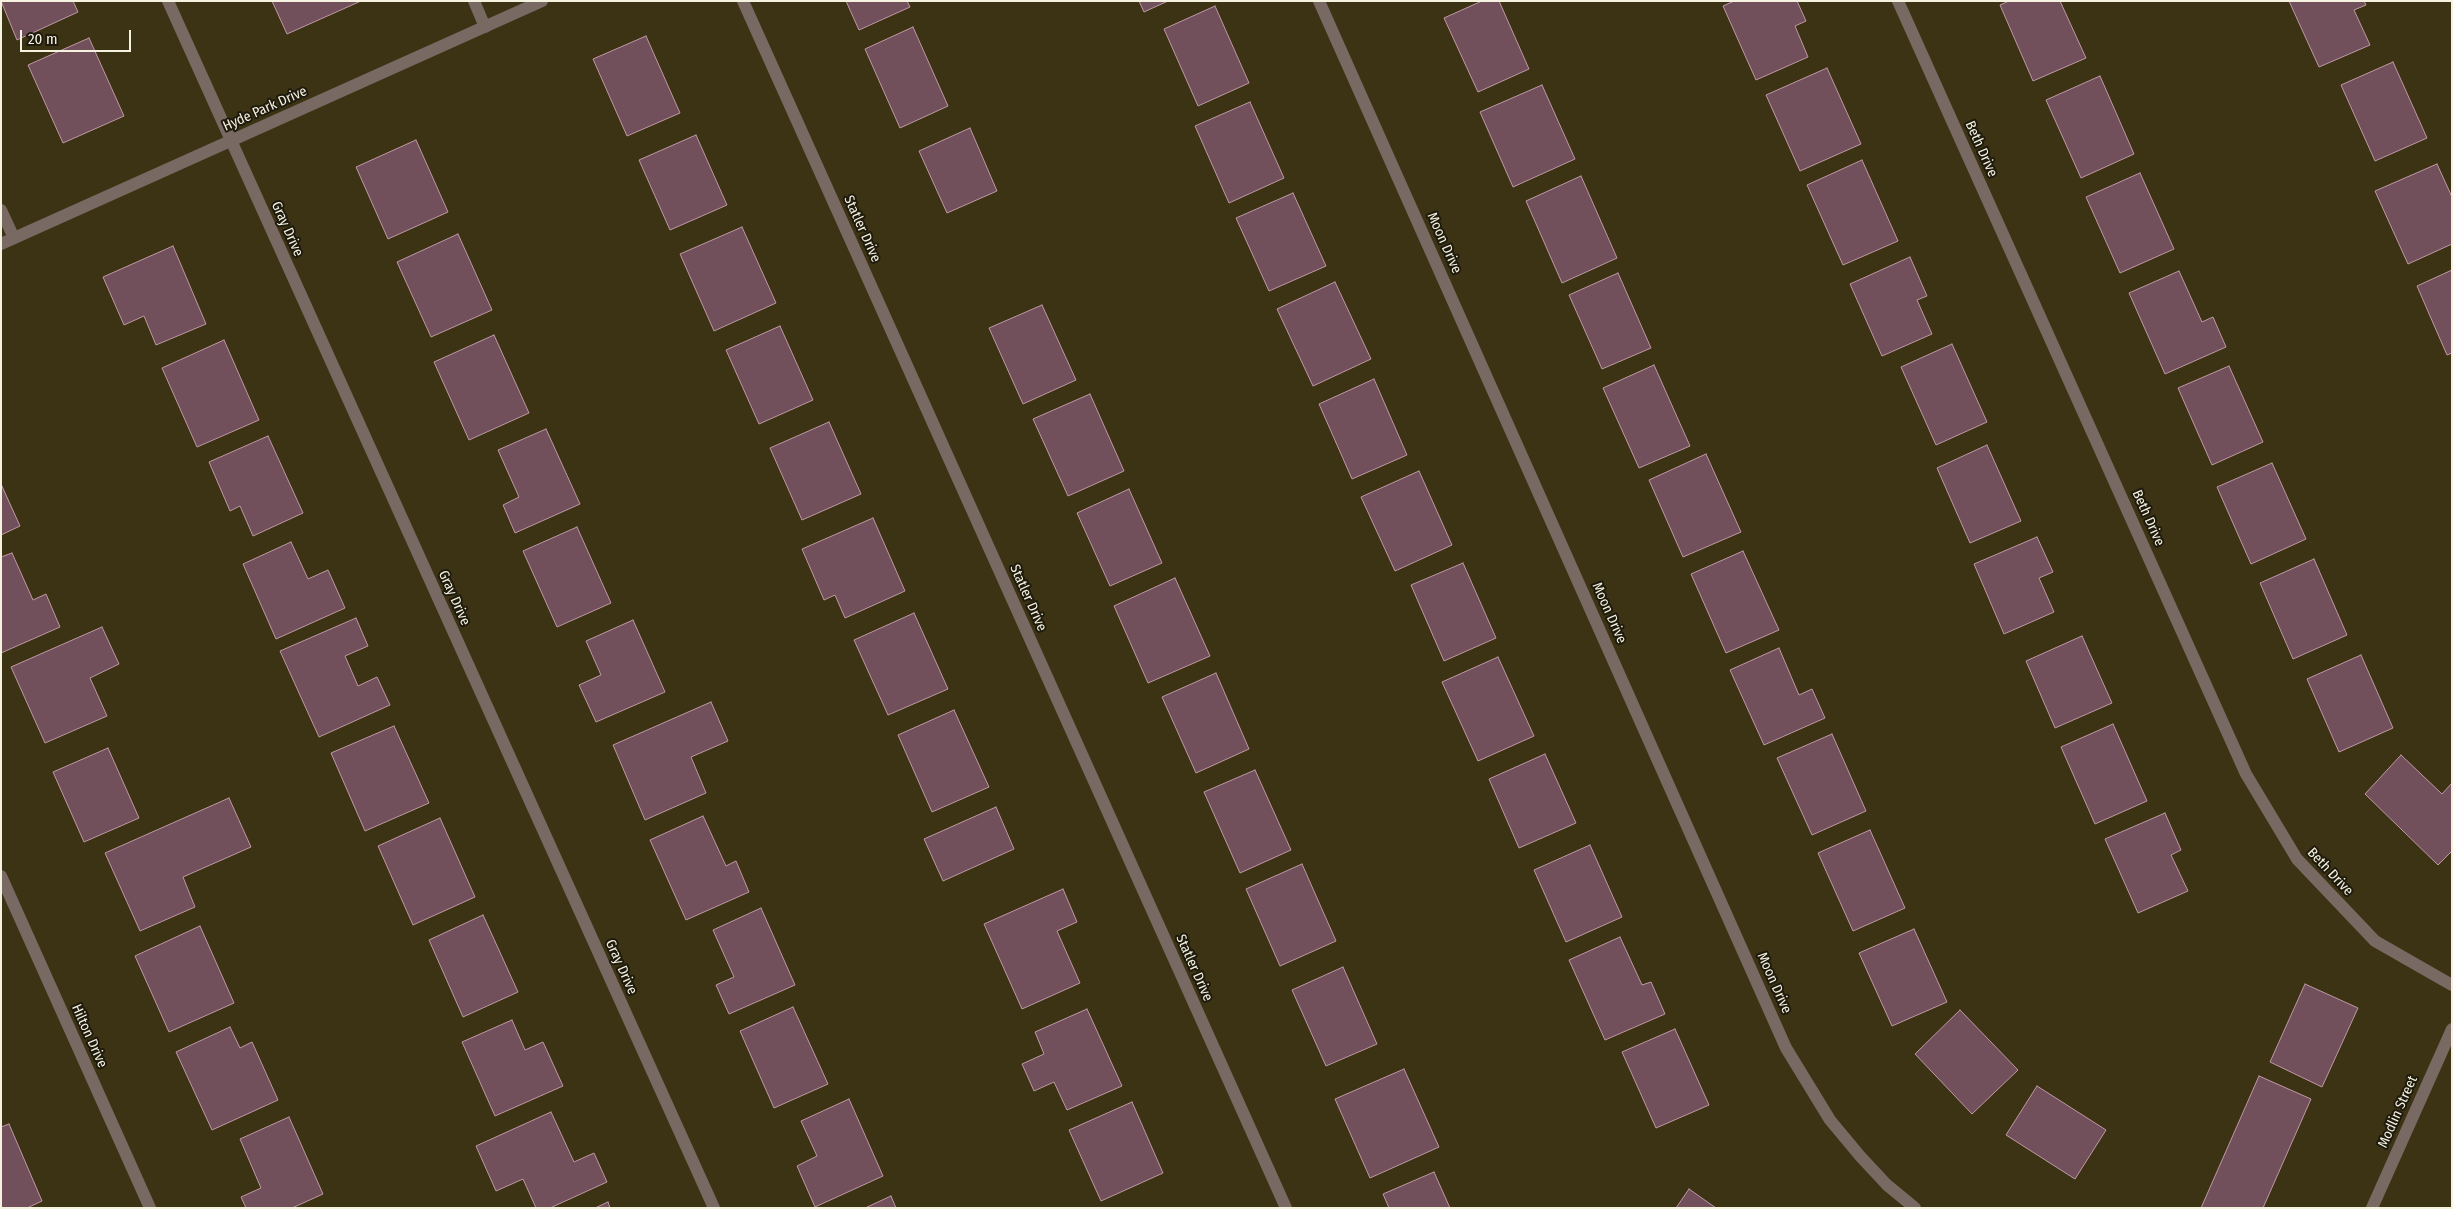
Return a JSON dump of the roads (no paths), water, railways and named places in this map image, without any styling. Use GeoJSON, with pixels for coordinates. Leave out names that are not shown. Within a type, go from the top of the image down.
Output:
{"type":"FeatureCollection","features":[{"type":"Feature","properties":{"kind":"street","name":"Gray Drive"},"geometry":{"type":"LineString","coordinates":[[168,1],[714,1208]]}},
{"type":"Feature","properties":{"kind":"street"},"geometry":{"type":"LineString","coordinates":[[474,1],[486,27]]}},
{"type":"Feature","properties":{"kind":"street","name":"Hyde Park Drive"},"geometry":{"type":"LineString","coordinates":[[1,244],[542,1]]}},
{"type":"Feature","properties":{"kind":"street","name":"Statler Drive"},"geometry":{"type":"LineString","coordinates":[[744,1],[1286,1208]]}},
{"type":"Feature","properties":{"kind":"street","name":"Moon Drive"},"geometry":{"type":"LineString","coordinates":[[1319,1],[1786,1048],[1830,1120],[1887,1185],[1915,1208]]}},
{"type":"Feature","properties":{"kind":"street","name":"Beth Drive"},"geometry":{"type":"LineString","coordinates":[[1898,1],[2246,774],[2297,859],[2375,941],[2452,985]]}},
{"type":"Feature","properties":{"kind":"street"},"geometry":{"type":"LineString","coordinates":[[1,210],[14,238]]}},
{"type":"Feature","properties":{"kind":"street","name":"Hilton Drive"},"geometry":{"type":"LineString","coordinates":[[1,876],[150,1208]]}},
{"type":"Feature","properties":{"kind":"street","name":"Modlin Street"},"geometry":{"type":"LineString","coordinates":[[2372,1208],[2452,1029]]}}]}
